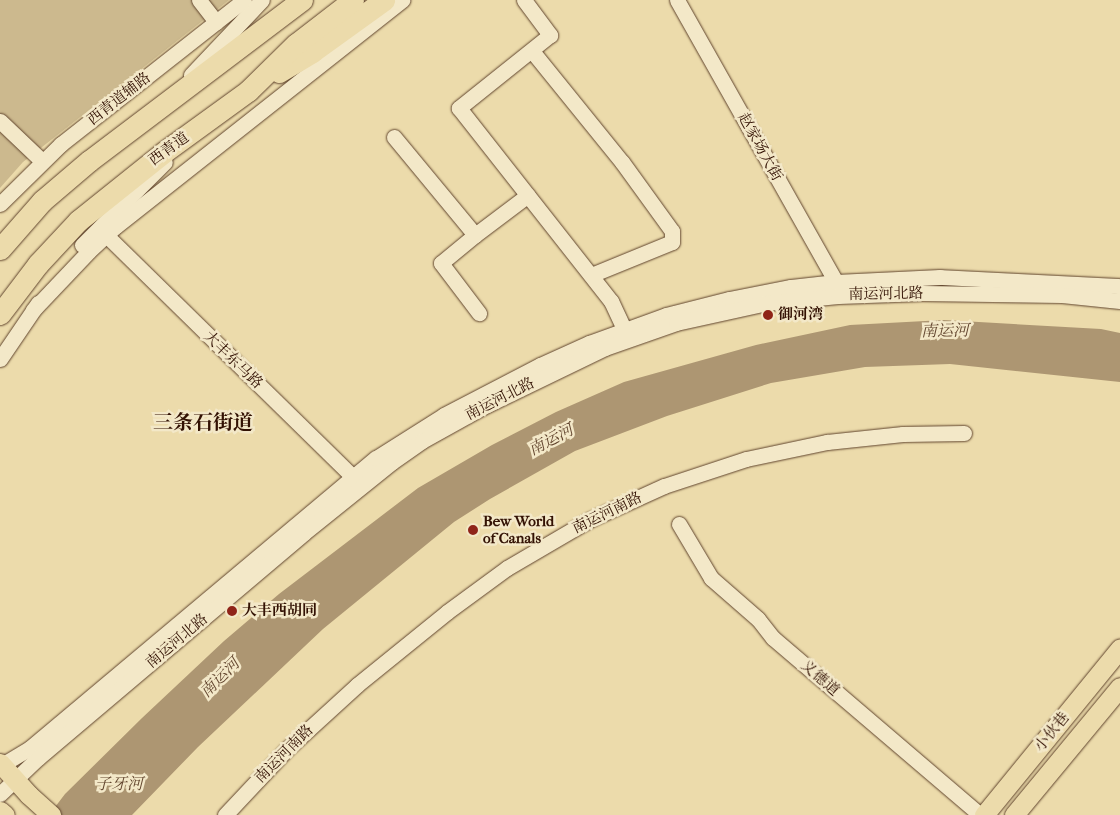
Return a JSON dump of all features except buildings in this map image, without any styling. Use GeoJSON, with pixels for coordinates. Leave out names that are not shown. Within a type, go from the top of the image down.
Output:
{"type":"FeatureCollection","features":[{"type":"Feature","properties":{"kind":"highway"},"geometry":{"type":"LineString","coordinates":[[231,53],[287,0]]}},
{"type":"Feature","properties":{"kind":"highway"},"geometry":{"type":"LineString","coordinates":[[0,249],[42,201],[89,161],[302,0]]}},
{"type":"Feature","properties":{"kind":"highway","name":"西青道"},"geometry":{"type":"LineString","coordinates":[[0,314],[38,264],[78,221],[164,152],[248,91],[296,44],[353,0]]}},
{"type":"Feature","properties":{"kind":"highway"},"geometry":{"type":"LineString","coordinates":[[248,91],[312,52],[384,0]]}},
{"type":"Feature","properties":{"kind":"main road","name":"小伙巷"},"geometry":{"type":"LineString","coordinates":[[982,815],[1120,648]]}},
{"type":"Feature","properties":{"kind":"main road","name":"小伙巷"},"geometry":{"type":"LineString","coordinates":[[1014,815],[1120,687]]}},
{"type":"Feature","properties":{"kind":"main road"},"geometry":{"type":"LineString","coordinates":[[0,765],[46,810]]}},
{"type":"Feature","properties":{"kind":"main road"},"geometry":{"type":"LineString","coordinates":[[0,811],[5,815]]}},
{"type":"Feature","properties":{"kind":"street"},"geometry":{"type":"LineString","coordinates":[[199,0],[220,19]]}},
{"type":"Feature","properties":{"kind":"street"},"geometry":{"type":"LineString","coordinates":[[210,0],[220,19]]}},
{"type":"Feature","properties":{"kind":"street","name":"西青道辅路"},"geometry":{"type":"LineString","coordinates":[[0,204],[42,161],[244,0]]}},
{"type":"Feature","properties":{"kind":"street"},"geometry":{"type":"LineString","coordinates":[[163,104],[262,0]]}},
{"type":"Feature","properties":{"kind":"street"},"geometry":{"type":"LineString","coordinates":[[33,310],[106,235],[402,0]]}},
{"type":"Feature","properties":{"kind":"street"},"geometry":{"type":"LineString","coordinates":[[524,0],[550,35],[459,108],[611,300],[627,334]]}},
{"type":"Feature","properties":{"kind":"street","name":"赵家场大街"},"geometry":{"type":"LineString","coordinates":[[677,0],[837,289]]}},
{"type":"Feature","properties":{"kind":"street"},"geometry":{"type":"LineString","coordinates":[[532,51],[622,162],[672,231],[672,242],[591,275]]}},
{"type":"Feature","properties":{"kind":"street"},"geometry":{"type":"LineString","coordinates":[[0,121],[42,161]]}},
{"type":"Feature","properties":{"kind":"street"},"geometry":{"type":"LineString","coordinates":[[0,359],[33,310],[79,248],[114,210],[205,123]]}},
{"type":"Feature","properties":{"kind":"street"},"geometry":{"type":"LineString","coordinates":[[394,137],[475,235]]}},
{"type":"Feature","properties":{"kind":"street"},"geometry":{"type":"LineString","coordinates":[[479,313],[440,263],[528,194]]}},
{"type":"Feature","properties":{"kind":"street","name":"大丰东马路"},"geometry":{"type":"LineString","coordinates":[[106,235],[357,481]]}},
{"type":"Feature","properties":{"kind":"street","name":"南运河北路"},"geometry":{"type":"LineString","coordinates":[[837,289],[940,277],[1120,286]]}},
{"type":"Feature","properties":{"kind":"street","name":"南运河北路"},"geometry":{"type":"LineString","coordinates":[[0,765],[30,748],[357,481],[483,407],[666,314],[791,287],[922,293],[1062,295],[1120,301]]}},
{"type":"Feature","properties":{"kind":"street","name":"南运河南路"},"geometry":{"type":"LineString","coordinates":[[225,815],[287,749],[357,684],[447,612],[507,568],[589,520],[664,486],[746,459],[827,442],[903,434],[964,433]]}},
{"type":"Feature","properties":{"kind":"street","name":"南运河北路"},"geometry":{"type":"LineString","coordinates":[[0,794],[357,481]]}},
{"type":"Feature","properties":{"kind":"street","name":"义德道"},"geometry":{"type":"LineString","coordinates":[[679,524],[711,578],[758,619],[773,638],[982,815]]}},
{"type":"Feature","properties":{"kind":"shaded area"},"geometry":{"type":"Polygon","coordinates":[[[0,0],[229,0],[23,162],[0,188],[0,0]]]}},
{"type":"Feature","properties":{"kind":"water","name":"子牙河"},"geometry":{"type":"Polygon","coordinates":[[[944,320],[1101,329],[1120,333],[1120,382],[950,364],[865,367],[771,383],[667,416],[575,451],[490,499],[454,522],[323,629],[198,747],[132,815],[49,815],[65,794],[142,718],[224,641],[279,594],[418,488],[492,445],[556,412],[624,382],[756,345],[850,325],[944,320]]]}},
{"type":"Feature","properties":{"kind":"place","name":"御河湾"},"geometry":{"type":"Point","coordinates":[768,315]}},
{"type":"Feature","properties":{"kind":"place","name":"Bew World of Canals"},"geometry":{"type":"Point","coordinates":[473,530]}},
{"type":"Feature","properties":{"kind":"place","name":"大丰西胡同"},"geometry":{"type":"Point","coordinates":[232,611]}},
{"type":"Feature","properties":{"kind":"district","name":"三条石街道"},"geometry":{"type":"Point","coordinates":[203,422]}},
{"type":"Feature","properties":{"kind":"water label","name":"南运河"},"geometry":{"type":"Point","coordinates":[945,331]}},
{"type":"Feature","properties":{"kind":"water label","name":"南运河"},"geometry":{"type":"Point","coordinates":[551,440]}},
{"type":"Feature","properties":{"kind":"water label","name":"南运河"},"geometry":{"type":"Point","coordinates":[220,678]}}]}
